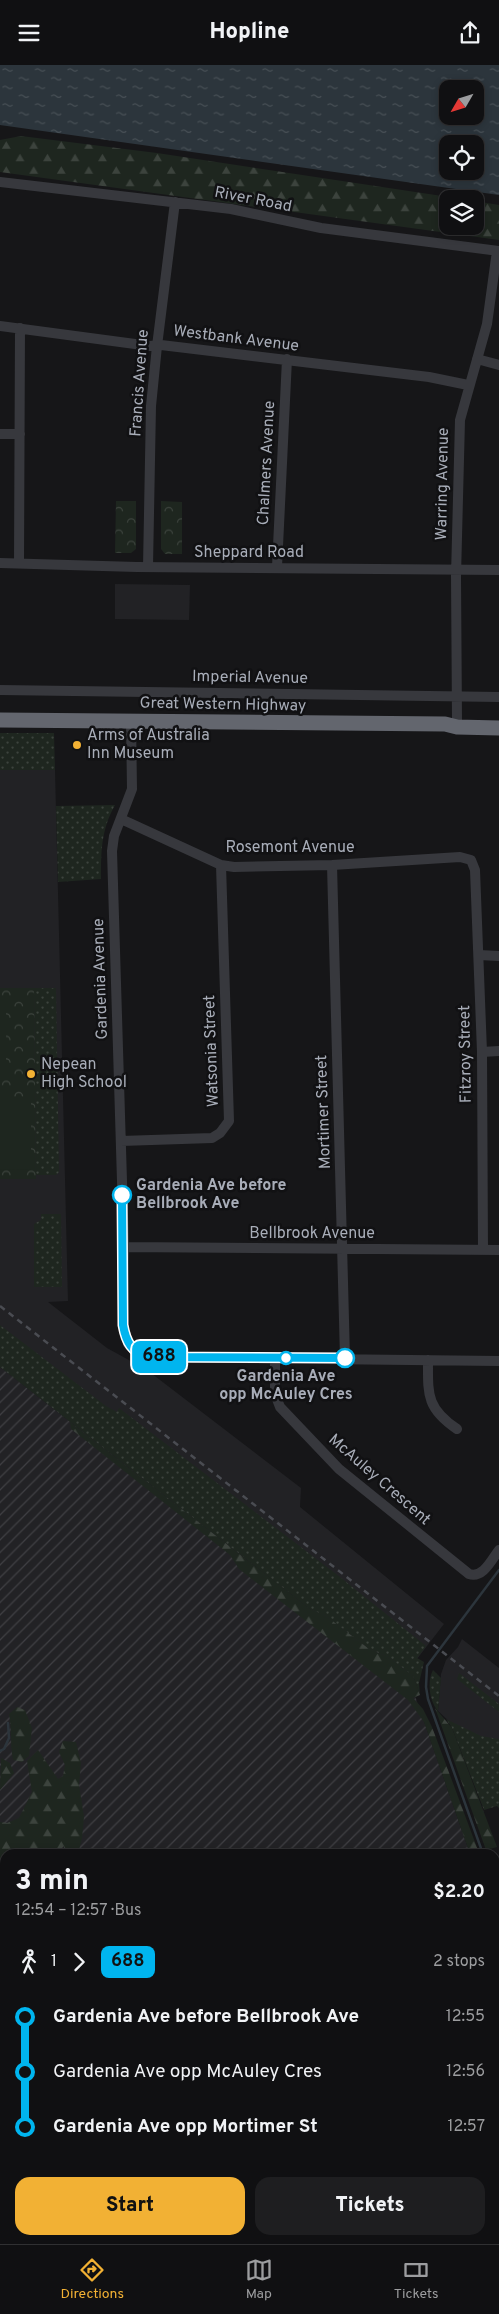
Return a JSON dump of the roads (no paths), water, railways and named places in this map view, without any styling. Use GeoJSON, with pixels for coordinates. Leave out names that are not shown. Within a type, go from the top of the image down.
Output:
{"type":"FeatureCollection","features":[{"type":"Feature","properties":{"kind":"highway","name":"Great Western Highway"},"geometry":{"type":"LineString","coordinates":[[0,720],[499,722]]}},
{"type":"Feature","properties":{"kind":"highway","name":"Great Western Highway"},"geometry":{"type":"LineString","coordinates":[[451,723],[457,727],[499,728]]}},
{"type":"Feature","properties":{"kind":"street","name":"River Road"},"geometry":{"type":"LineString","coordinates":[[0,182],[232,209],[320,228],[498,251]]}},
{"type":"Feature","properties":{"kind":"street","name":"Francis Avenue"},"geometry":{"type":"LineString","coordinates":[[148,567],[151,406],[175,202]]}},
{"type":"Feature","properties":{"kind":"street","name":"Warring Avenue"},"geometry":{"type":"LineString","coordinates":[[451,723],[456,696],[456,570],[460,420],[468,385],[488,318],[498,251]]}},
{"type":"Feature","properties":{"kind":"street","name":"Westbank Avenue"},"geometry":{"type":"LineString","coordinates":[[0,326],[157,346],[287,359],[429,377],[468,385]]}},
{"type":"Feature","properties":{"kind":"street"},"geometry":{"type":"LineString","coordinates":[[19,563],[20,329]]}},
{"type":"Feature","properties":{"kind":"street","name":"Chalmers Avenue"},"geometry":{"type":"LineString","coordinates":[[278,567],[287,359]]}},
{"type":"Feature","properties":{"kind":"street"},"geometry":{"type":"LineString","coordinates":[[477,359],[499,365]]}},
{"type":"Feature","properties":{"kind":"street"},"geometry":{"type":"LineString","coordinates":[[0,434],[20,434]]}},
{"type":"Feature","properties":{"kind":"street","name":"Sheppard Road"},"geometry":{"type":"LineString","coordinates":[[0,563],[148,567],[499,570]]}},
{"type":"Feature","properties":{"kind":"street","name":"Imperial Avenue"},"geometry":{"type":"LineString","coordinates":[[0,690],[499,697]]}},
{"type":"Feature","properties":{"kind":"street","name":"Gardenia Avenue"},"geometry":{"type":"LineString","coordinates":[[131,721],[133,781],[130,795],[114,836],[112,851],[124,1247],[123,1325],[126,1340],[136,1352],[148,1357],[499,1361]]}},
{"type":"Feature","properties":{"kind":"street","name":"Rosemont Avenue"},"geometry":{"type":"LineString","coordinates":[[121,819],[221,865],[234,867],[332,865],[460,857],[469,859]]}},
{"type":"Feature","properties":{"kind":"street","name":"Fitzroy Street"},"geometry":{"type":"LineString","coordinates":[[469,859],[475,870],[479,955],[482,1052],[483,1250]]}},
{"type":"Feature","properties":{"kind":"street","name":"Watsonia Street"},"geometry":{"type":"LineString","coordinates":[[121,1141],[212,1138],[220,1133],[228,1121],[221,865]]}},
{"type":"Feature","properties":{"kind":"street","name":"Mortimer Street"},"geometry":{"type":"LineString","coordinates":[[332,865],[345,1358]]}},
{"type":"Feature","properties":{"kind":"street"},"geometry":{"type":"LineString","coordinates":[[479,955],[499,956]]}},
{"type":"Feature","properties":{"kind":"street"},"geometry":{"type":"LineString","coordinates":[[482,1052],[499,1051]]}},
{"type":"Feature","properties":{"kind":"street","name":"Bellbrook Avenue"},"geometry":{"type":"LineString","coordinates":[[124,1247],[499,1250]]}},
{"type":"Feature","properties":{"kind":"street","name":"McAuley Crescent"},"geometry":{"type":"LineString","coordinates":[[275,1359],[275,1394],[280,1407],[339,1469],[469,1575],[480,1574],[499,1550]]}},
{"type":"Feature","properties":{"kind":"street"},"geometry":{"type":"LineString","coordinates":[[428,1360],[428,1394],[432,1403],[446,1420],[457,1429]]}},
{"type":"Feature","properties":{"kind":"water"},"geometry":{"type":"Polygon","coordinates":[[[0,65],[499,65],[499,195],[484,193],[484,190],[463,190],[0,125],[0,65]]]}},
{"type":"Feature","properties":{"kind":"waterway"},"geometry":{"type":"LineString","coordinates":[[481,1849],[428,1699],[426,1687],[427,1666],[499,1570]]}},
{"type":"Feature","properties":{"kind":"waterway"},"geometry":{"type":"LineString","coordinates":[[0,1751],[4,1749],[9,1738],[8,1723]]}},
{"type":"Feature","properties":{"kind":"railway"},"geometry":{"type":"LineString","coordinates":[[0,1306],[499,1696]]}},
{"type":"Feature","properties":{"kind":"place","name":"Arms of Australia Inn Museum"},"geometry":{"type":"Point","coordinates":[77,745]}},
{"type":"Feature","properties":{"kind":"place","name":"Nepean High School"},"geometry":{"type":"Point","coordinates":[31,1074]}},
{"type":"Feature","properties":{"kind":"place","name":"Gardenia Ave before Bellbrook Ave"},"geometry":{"type":"Point","coordinates":[122,1195]}},
{"type":"Feature","properties":{"kind":"place","name":"Gardenia Ave opp McAuley Cres"},"geometry":{"type":"Point","coordinates":[286,1358]}}]}
